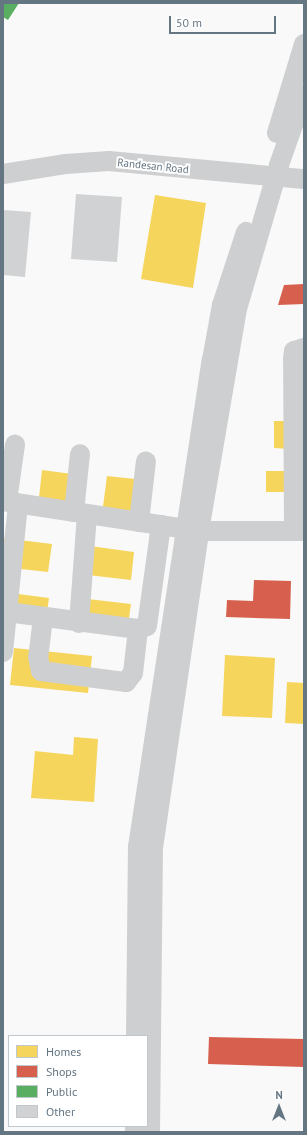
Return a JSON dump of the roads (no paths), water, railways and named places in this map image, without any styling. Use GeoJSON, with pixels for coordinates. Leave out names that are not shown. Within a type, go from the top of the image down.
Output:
{"type":"FeatureCollection","features":[{"type":"Feature","properties":{"kind":"street"},"geometry":{"type":"LineString","coordinates":[[136,1035],[138,847],[192,530],[237,309],[304,44]]}},
{"type":"Feature","properties":{"kind":"street"},"geometry":{"type":"LineString","coordinates":[[272,171],[304,94]]}},
{"type":"Feature","properties":{"kind":"street","name":"Randesan Road"},"geometry":{"type":"LineString","coordinates":[[3,161],[72,152],[113,150],[272,171],[304,179]]}},
{"type":"Feature","properties":{"kind":"street","name":"Randesan Road"},"geometry":{"type":"LineString","coordinates":[[3,174],[66,164],[109,161],[272,171],[304,166]]}},
{"type":"Feature","properties":{"kind":"street"},"geometry":{"type":"LineString","coordinates":[[9,502],[192,530],[299,531],[293,359],[294,351],[304,348]]}},
{"type":"Feature","properties":{"kind":"street"},"geometry":{"type":"LineString","coordinates":[[3,652],[7,612],[5,591],[9,502],[15,445]]}},
{"type":"Feature","properties":{"kind":"street"},"geometry":{"type":"LineString","coordinates":[[79,623],[80,454]]}},
{"type":"Feature","properties":{"kind":"street"},"geometry":{"type":"LineString","coordinates":[[139,522],[146,461]]}},
{"type":"Feature","properties":{"kind":"street"},"geometry":{"type":"LineString","coordinates":[[7,612],[79,623],[138,629],[147,626],[161,525]]}},
{"type":"Feature","properties":{"kind":"street"},"geometry":{"type":"LineString","coordinates":[[150,1132],[153,848],[192,530]]}},
{"type":"Feature","properties":{"kind":"street"},"geometry":{"type":"LineString","coordinates":[[43,618],[38,657],[41,671],[126,682],[133,673],[138,629]]}}]}
